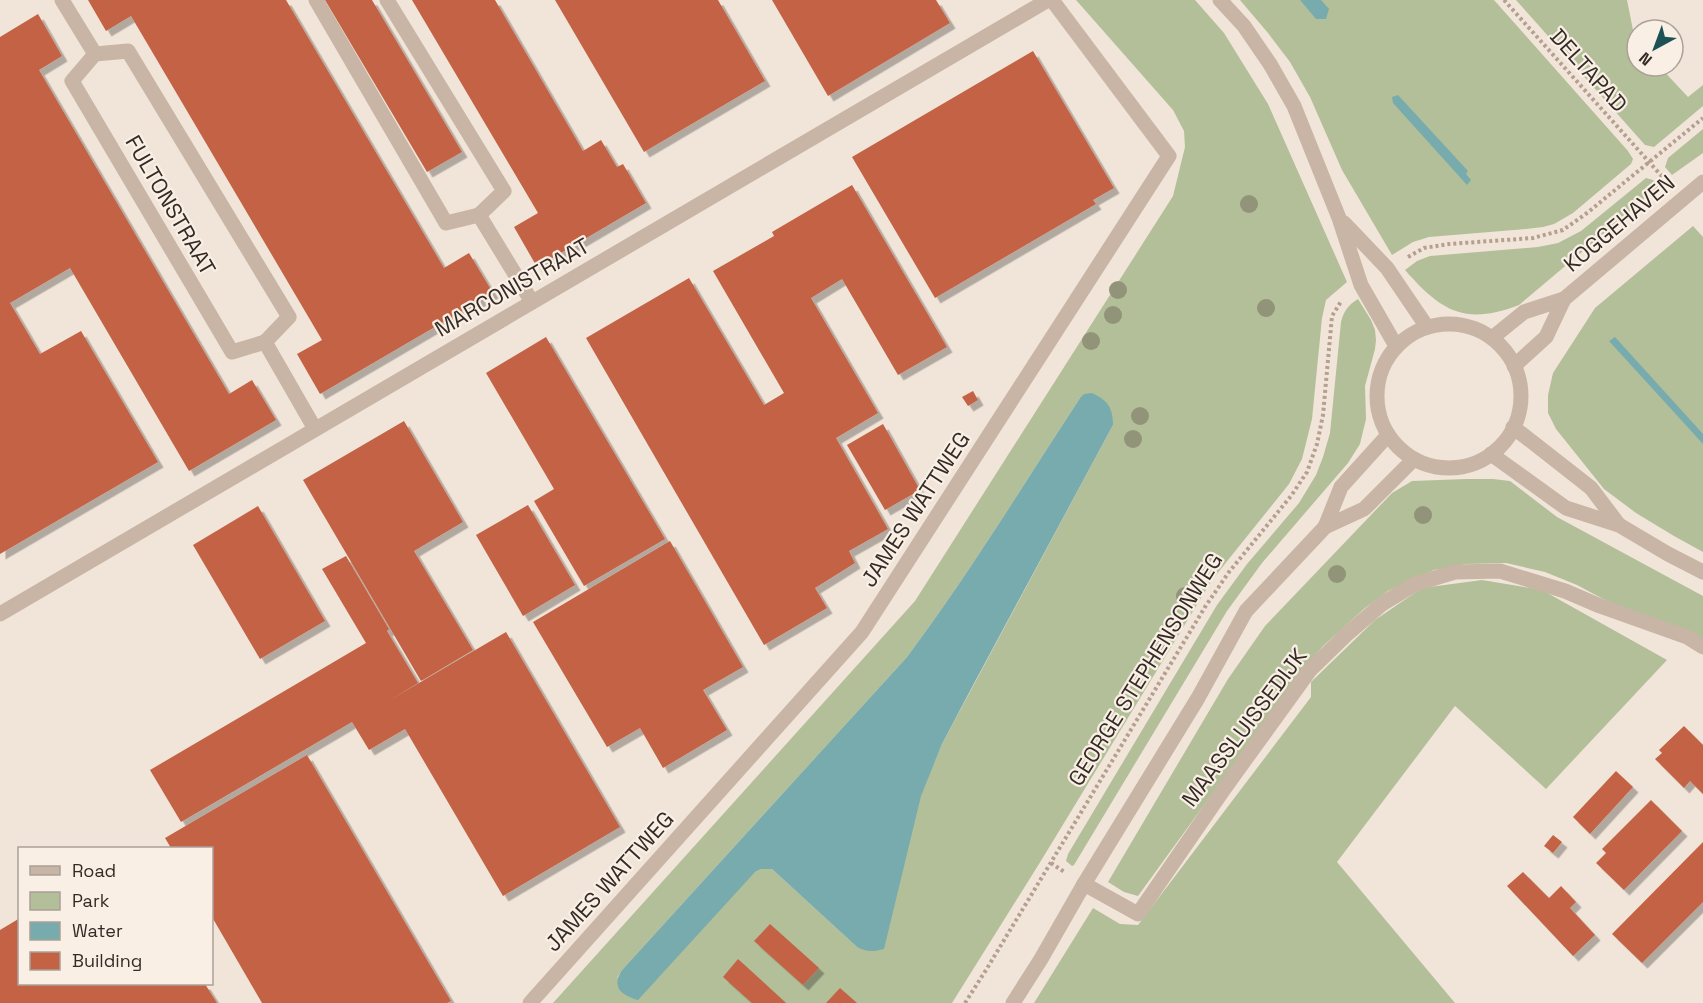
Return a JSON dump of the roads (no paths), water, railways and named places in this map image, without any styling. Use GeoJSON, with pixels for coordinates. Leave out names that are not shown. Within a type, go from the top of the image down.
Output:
{"type":"FeatureCollection","features":[{"type":"Feature","properties":{"kind":"street"},"geometry":{"type":"LineString","coordinates":[[62,0],[95,54]]}},
{"type":"Feature","properties":{"kind":"street"},"geometry":{"type":"LineString","coordinates":[[316,0],[446,224],[479,215],[504,191],[387,0]]}},
{"type":"Feature","properties":{"kind":"street","name":"MARCONISTRAAT"},"geometry":{"type":"LineString","coordinates":[[0,614],[1050,0]]}},
{"type":"Feature","properties":{"kind":"street","name":"JAMES WATTWEG"},"geometry":{"type":"LineString","coordinates":[[530,1003],[862,632],[927,535],[1169,156],[1050,0]]}},
{"type":"Feature","properties":{"kind":"street"},"geometry":{"type":"LineString","coordinates":[[1220,0],[1244,26],[1270,64],[1294,106],[1339,218],[1361,285],[1396,346]]}},
{"type":"Feature","properties":{"kind":"street","name":"FULTONSTRAAT"},"geometry":{"type":"LineString","coordinates":[[128,51],[289,317],[265,342],[232,352],[208,312],[72,81],[95,54],[128,51]]}},
{"type":"Feature","properties":{"kind":"street","name":"KOGGEHAVEN"},"geometry":{"type":"LineString","coordinates":[[1492,338],[1524,312],[1564,299],[1703,182]]}},
{"type":"Feature","properties":{"kind":"street"},"geometry":{"type":"LineString","coordinates":[[479,215],[532,302]]}},
{"type":"Feature","properties":{"kind":"street"},"geometry":{"type":"LineString","coordinates":[[1339,218],[1387,268],[1427,327]]}},
{"type":"Feature","properties":{"kind":"street","name":"KOGGEHAVEN"},"geometry":{"type":"LineString","coordinates":[[1514,366],[1546,337],[1564,299]]}},
{"type":"Feature","properties":{"kind":"street"},"geometry":{"type":"LineString","coordinates":[[1454,324],[1480,331],[1492,338],[1508,356],[1518,378],[1521,397],[1518,415],[1508,437],[1491,454],[1477,462],[1462,466],[1429,465],[1404,452],[1388,435],[1382,423],[1377,396],[1378,382],[1384,363],[1396,346],[1416,331],[1427,327],[1454,324]]}},
{"type":"Feature","properties":{"kind":"street"},"geometry":{"type":"LineString","coordinates":[[265,342],[315,429]]}},
{"type":"Feature","properties":{"kind":"street"},"geometry":{"type":"LineString","coordinates":[[1514,427],[1591,488],[1619,525]]}},
{"type":"Feature","properties":{"kind":"street"},"geometry":{"type":"LineString","coordinates":[[1013,1003],[1198,698],[1246,611],[1325,527],[1341,487],[1388,435]]}},
{"type":"Feature","properties":{"kind":"street"},"geometry":{"type":"LineString","coordinates":[[1491,454],[1566,508],[1619,525],[1703,572]]}},
{"type":"Feature","properties":{"kind":"street"},"geometry":{"type":"LineString","coordinates":[[1325,527],[1364,509],[1414,459]]}},
{"type":"Feature","properties":{"kind":"street","name":"MAASSLUISSEDIJK"},"geometry":{"type":"LineString","coordinates":[[1084,884],[1138,914],[1224,789],[1311,670],[1346,635],[1382,604],[1415,584],[1455,572],[1500,571],[1565,591],[1686,637],[1703,647]]}},
{"type":"Feature","properties":{"kind":"water"},"geometry":{"type":"Polygon","coordinates":[[[1300,0],[1321,0],[1329,9],[1326,19],[1316,19],[1300,0]]]}},
{"type":"Feature","properties":{"kind":"water"},"geometry":{"type":"Polygon","coordinates":[[[1398,95],[1468,171],[1466,174],[1471,180],[1467,185],[1393,103],[1392,97],[1398,95]]]}},
{"type":"Feature","properties":{"kind":"water"},"geometry":{"type":"Polygon","coordinates":[[[1615,337],[1703,434],[1703,444],[1609,341],[1615,337]]]}},
{"type":"Feature","properties":{"kind":"water"},"geometry":{"type":"Polygon","coordinates":[[[1092,393],[1102,398],[1108,405],[1112,413],[1113,425],[942,744],[921,796],[884,949],[870,951],[857,947],[772,869],[761,869],[755,872],[638,1000],[619,990],[617,981],[622,970],[907,657],[974,562],[1080,398],[1084,394],[1092,393]]]}}]}
